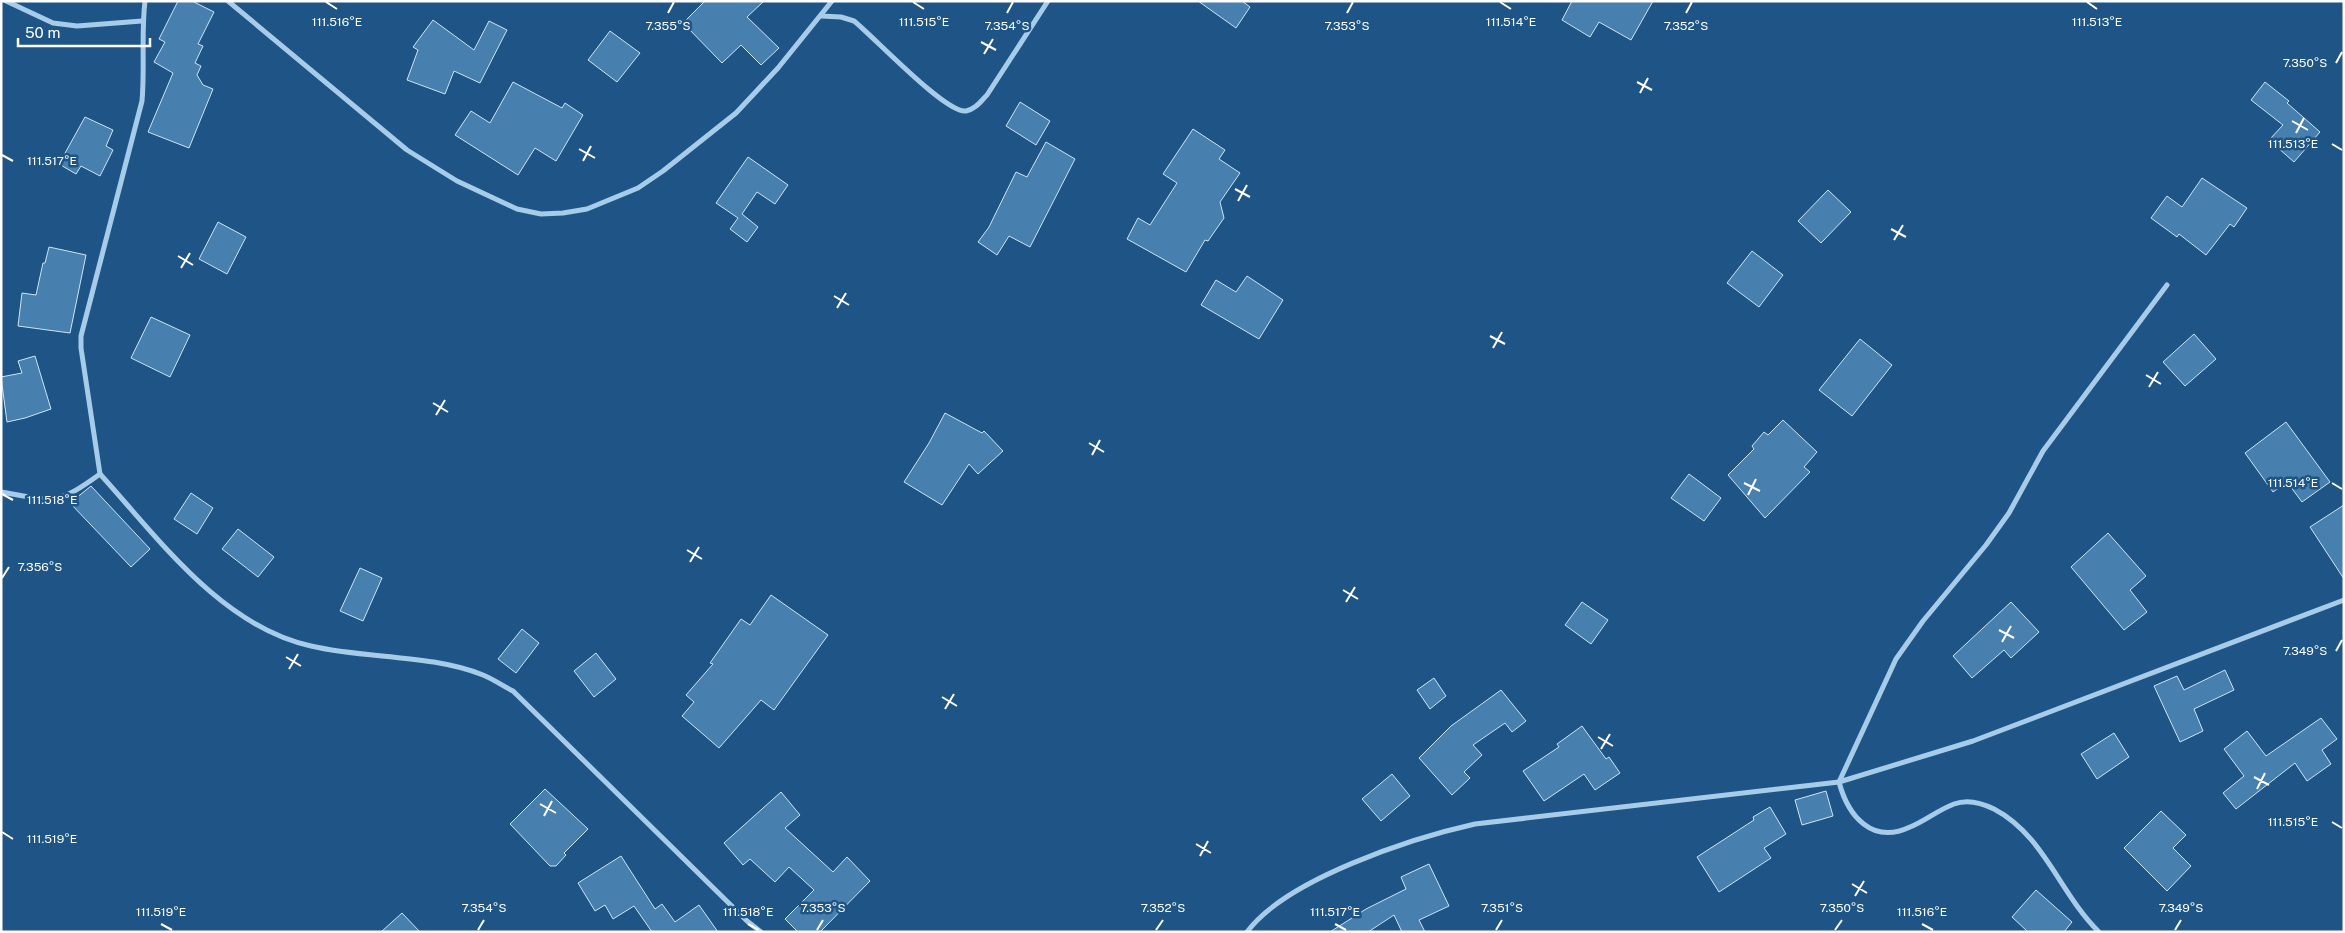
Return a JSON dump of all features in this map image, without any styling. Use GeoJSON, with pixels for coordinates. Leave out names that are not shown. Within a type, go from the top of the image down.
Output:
{"type":"FeatureCollection","features":[{"type":"Feature","properties":{"kind":"street"},"geometry":{"type":"LineString","coordinates":[[6,1],[54,23],[77,26],[142,21]]}},
{"type":"Feature","properties":{"kind":"street"},"geometry":{"type":"LineString","coordinates":[[145,1],[142,21],[144,79],[138,125],[81,336],[81,348],[100,474],[203,587],[260,628],[281,638],[311,646],[455,666],[484,675],[513,691],[747,921],[761,932]]}},
{"type":"Feature","properties":{"kind":"street"},"geometry":{"type":"LineString","coordinates":[[228,1],[407,150],[457,181],[517,209],[541,214],[587,209],[638,188],[663,171],[736,113],[778,68],[832,1]]}},
{"type":"Feature","properties":{"kind":"street"},"geometry":{"type":"LineString","coordinates":[[821,16],[841,17],[854,21],[922,84],[954,109],[966,111],[978,106],[987,95],[1048,1]]}},
{"type":"Feature","properties":{"kind":"street"},"geometry":{"type":"LineString","coordinates":[[2099,932],[2086,919],[2029,835],[1996,810],[1970,802],[1955,804],[1908,828],[1892,832],[1880,831],[1868,827],[1850,811],[1844,800],[1839,782],[1896,659],[1922,621],[2004,521],[2043,451],[2167,284]]}},
{"type":"Feature","properties":{"kind":"street"},"geometry":{"type":"LineString","coordinates":[[1,492],[48,500],[60,499],[73,494],[100,474]]}},
{"type":"Feature","properties":{"kind":"street"},"geometry":{"type":"LineString","coordinates":[[1247,932],[1272,907],[1314,881],[1389,849],[1440,832],[1485,823],[1839,782],[1973,741],[2344,600]]}},
{"type":"Feature","properties":{"kind":"building"},"geometry":{"type":"Polygon","coordinates":[[[178,1],[192,1],[214,12],[198,44],[203,46],[195,63],[201,66],[197,75],[203,85],[213,89],[189,148],[148,132],[173,73],[154,62],[165,42],[159,39],[178,1]]]}},
{"type":"Feature","properties":{"kind":"building"},"geometry":{"type":"Polygon","coordinates":[[[705,1],[764,1],[747,17],[779,48],[761,65],[741,45],[722,63],[683,23],[705,1]]]}},
{"type":"Feature","properties":{"kind":"building"},"geometry":{"type":"Polygon","coordinates":[[[1198,1],[1242,1],[1250,7],[1236,28],[1198,1]]]}},
{"type":"Feature","properties":{"kind":"building"},"geometry":{"type":"Polygon","coordinates":[[[1572,1],[1653,1],[1631,40],[1599,22],[1590,37],[1562,20],[1572,1]]]}},
{"type":"Feature","properties":{"kind":"building"},"geometry":{"type":"Polygon","coordinates":[[[433,20],[474,50],[489,21],[507,30],[480,83],[454,71],[445,94],[407,80],[418,50],[413,47],[433,20]]]}},
{"type":"Feature","properties":{"kind":"building"},"geometry":{"type":"Polygon","coordinates":[[[610,31],[640,53],[617,82],[588,60],[610,31]]]}},
{"type":"Feature","properties":{"kind":"building"},"geometry":{"type":"Polygon","coordinates":[[[513,82],[562,108],[565,103],[583,115],[556,161],[535,148],[518,175],[455,135],[471,111],[490,123],[513,82]]]}},
{"type":"Feature","properties":{"kind":"building"},"geometry":{"type":"Polygon","coordinates":[[[2265,82],[2289,101],[2287,103],[2320,132],[2294,162],[2269,140],[2283,125],[2251,100],[2265,82]]]}},
{"type":"Feature","properties":{"kind":"building"},"geometry":{"type":"Polygon","coordinates":[[[1020,102],[1050,121],[1036,145],[1006,126],[1020,102]]]}},
{"type":"Feature","properties":{"kind":"building"},"geometry":{"type":"Polygon","coordinates":[[[85,117],[113,130],[106,146],[113,150],[100,176],[81,166],[76,174],[59,164],[85,117]]]}},
{"type":"Feature","properties":{"kind":"building"},"geometry":{"type":"Polygon","coordinates":[[[1193,129],[1225,150],[1219,159],[1240,173],[1220,202],[1224,218],[1208,241],[1205,240],[1186,272],[1127,239],[1138,218],[1150,225],[1177,183],[1163,174],[1193,129]]]}},
{"type":"Feature","properties":{"kind":"building"},"geometry":{"type":"Polygon","coordinates":[[[1046,142],[1075,159],[1030,247],[1009,236],[997,255],[978,242],[989,227],[1016,172],[1027,177],[1046,142]]]}},
{"type":"Feature","properties":{"kind":"building"},"geometry":{"type":"Polygon","coordinates":[[[748,157],[788,185],[775,204],[757,192],[742,214],[758,227],[747,242],[730,229],[738,218],[716,203],[748,157]]]}},
{"type":"Feature","properties":{"kind":"building"},"geometry":{"type":"Polygon","coordinates":[[[2202,178],[2247,208],[2234,227],[2230,224],[2206,255],[2179,234],[2177,237],[2151,218],[2167,196],[2182,207],[2202,178]]]}},
{"type":"Feature","properties":{"kind":"building"},"geometry":{"type":"Polygon","coordinates":[[[1828,190],[1851,212],[1821,243],[1798,221],[1828,190]]]}},
{"type":"Feature","properties":{"kind":"building"},"geometry":{"type":"Polygon","coordinates":[[[218,222],[246,237],[227,274],[199,259],[218,222]]]}},
{"type":"Feature","properties":{"kind":"building"},"geometry":{"type":"Polygon","coordinates":[[[49,247],[86,255],[70,333],[18,326],[22,293],[36,295],[43,263],[45,263],[49,247]]]}},
{"type":"Feature","properties":{"kind":"building"},"geometry":{"type":"Polygon","coordinates":[[[1752,251],[1783,275],[1759,307],[1727,283],[1752,251]]]}},
{"type":"Feature","properties":{"kind":"building"},"geometry":{"type":"Polygon","coordinates":[[[1247,276],[1283,300],[1259,339],[1201,305],[1216,280],[1236,292],[1247,276]]]}},
{"type":"Feature","properties":{"kind":"building"},"geometry":{"type":"Polygon","coordinates":[[[151,317],[190,335],[170,377],[131,358],[151,317]]]}},
{"type":"Feature","properties":{"kind":"building"},"geometry":{"type":"Polygon","coordinates":[[[2194,334],[2216,359],[2185,386],[2163,362],[2194,334]]]}},
{"type":"Feature","properties":{"kind":"building"},"geometry":{"type":"Polygon","coordinates":[[[1860,339],[1892,365],[1852,416],[1819,390],[1860,339]]]}},
{"type":"Feature","properties":{"kind":"building"},"geometry":{"type":"Polygon","coordinates":[[[35,356],[51,409],[7,422],[1,377],[22,373],[18,361],[35,356]]]}},
{"type":"Feature","properties":{"kind":"building"},"geometry":{"type":"Polygon","coordinates":[[[945,413],[982,433],[984,431],[1003,451],[978,474],[969,464],[942,505],[904,482],[929,443],[945,413]]]}},
{"type":"Feature","properties":{"kind":"building"},"geometry":{"type":"Polygon","coordinates":[[[1783,420],[1817,452],[1804,467],[1810,472],[1765,518],[1728,475],[1754,449],[1752,446],[1764,432],[1768,435],[1783,420]]]}},
{"type":"Feature","properties":{"kind":"building"},"geometry":{"type":"Polygon","coordinates":[[[2286,422],[2330,482],[2302,502],[2287,482],[2273,492],[2245,453],[2286,422]]]}},
{"type":"Feature","properties":{"kind":"building"},"geometry":{"type":"Polygon","coordinates":[[[1689,474],[1721,498],[1704,521],[1671,498],[1689,474]]]}},
{"type":"Feature","properties":{"kind":"building"},"geometry":{"type":"Polygon","coordinates":[[[91,486],[150,549],[131,567],[70,503],[91,486]]]}},
{"type":"Feature","properties":{"kind":"building"},"geometry":{"type":"Polygon","coordinates":[[[191,493],[213,508],[197,534],[174,519],[191,493]]]}},
{"type":"Feature","properties":{"kind":"building"},"geometry":{"type":"Polygon","coordinates":[[[2344,505],[2344,579],[2310,527],[2344,505]]]}},
{"type":"Feature","properties":{"kind":"building"},"geometry":{"type":"Polygon","coordinates":[[[238,529],[274,557],[258,577],[222,549],[238,529]]]}},
{"type":"Feature","properties":{"kind":"building"},"geometry":{"type":"Polygon","coordinates":[[[2108,533],[2146,576],[2130,590],[2147,612],[2124,630],[2071,567],[2108,533]]]}},
{"type":"Feature","properties":{"kind":"building"},"geometry":{"type":"Polygon","coordinates":[[[360,568],[382,578],[363,621],[340,611],[360,568]]]}},
{"type":"Feature","properties":{"kind":"building"},"geometry":{"type":"Polygon","coordinates":[[[771,595],[828,635],[774,710],[761,700],[719,748],[682,716],[694,702],[686,695],[713,664],[710,663],[741,619],[750,625],[771,595]]]}},
{"type":"Feature","properties":{"kind":"building"},"geometry":{"type":"Polygon","coordinates":[[[1582,602],[1608,620],[1591,644],[1565,625],[1582,602]]]}},
{"type":"Feature","properties":{"kind":"building"},"geometry":{"type":"Polygon","coordinates":[[[2011,602],[2039,632],[2011,658],[2004,650],[1972,678],[1953,656],[2011,602]]]}},
{"type":"Feature","properties":{"kind":"building"},"geometry":{"type":"Polygon","coordinates":[[[522,629],[539,643],[516,673],[498,659],[522,629]]]}},
{"type":"Feature","properties":{"kind":"building"},"geometry":{"type":"Polygon","coordinates":[[[596,653],[616,679],[594,697],[574,671],[596,653]]]}},
{"type":"Feature","properties":{"kind":"building"},"geometry":{"type":"Polygon","coordinates":[[[2225,670],[2234,690],[2194,709],[2203,731],[2180,742],[2154,686],[2177,676],[2184,690],[2225,670]]]}},
{"type":"Feature","properties":{"kind":"building"},"geometry":{"type":"Polygon","coordinates":[[[1434,678],[1446,696],[1430,709],[1417,690],[1434,678]]]}},
{"type":"Feature","properties":{"kind":"building"},"geometry":{"type":"Polygon","coordinates":[[[1501,690],[1526,721],[1512,732],[1505,723],[1473,745],[1482,755],[1464,772],[1470,778],[1452,795],[1419,758],[1451,726],[1501,690]]]}},
{"type":"Feature","properties":{"kind":"building"},"geometry":{"type":"Polygon","coordinates":[[[2321,718],[2337,739],[2322,750],[2331,764],[2307,781],[2295,763],[2236,809],[2223,793],[2244,776],[2224,749],[2247,731],[2266,756],[2321,718]]]}},
{"type":"Feature","properties":{"kind":"building"},"geometry":{"type":"Polygon","coordinates":[[[1582,726],[1606,759],[1609,757],[1620,773],[1595,790],[1584,774],[1544,801],[1523,771],[1559,747],[1557,744],[1582,726]]]}},
{"type":"Feature","properties":{"kind":"building"},"geometry":{"type":"Polygon","coordinates":[[[2114,733],[2129,757],[2097,779],[2081,754],[2114,733]]]}},
{"type":"Feature","properties":{"kind":"building"},"geometry":{"type":"Polygon","coordinates":[[[1392,774],[1410,796],[1381,821],[1362,799],[1392,774]]]}},
{"type":"Feature","properties":{"kind":"building"},"geometry":{"type":"Polygon","coordinates":[[[545,789],[588,829],[564,853],[566,855],[556,866],[550,866],[510,824],[545,789]]]}},
{"type":"Feature","properties":{"kind":"building"},"geometry":{"type":"Polygon","coordinates":[[[1826,791],[1833,816],[1802,825],[1795,800],[1826,791]]]}},
{"type":"Feature","properties":{"kind":"building"},"geometry":{"type":"Polygon","coordinates":[[[781,792],[800,815],[785,828],[833,872],[847,857],[870,881],[820,932],[798,932],[785,919],[814,890],[789,867],[775,882],[750,859],[743,865],[724,843],[781,792]]]}},
{"type":"Feature","properties":{"kind":"building"},"geometry":{"type":"Polygon","coordinates":[[[1770,807],[1786,834],[1764,848],[1771,858],[1719,892],[1697,857],[1754,820],[1753,817],[1770,807]]]}},
{"type":"Feature","properties":{"kind":"building"},"geometry":{"type":"Polygon","coordinates":[[[2161,811],[2186,835],[2173,848],[2191,866],[2167,891],[2124,848],[2161,811]]]}},
{"type":"Feature","properties":{"kind":"building"},"geometry":{"type":"Polygon","coordinates":[[[621,856],[655,909],[662,904],[675,922],[699,905],[718,932],[652,932],[634,906],[613,919],[605,905],[595,911],[578,883],[621,856]]]}},
{"type":"Feature","properties":{"kind":"building"},"geometry":{"type":"Polygon","coordinates":[[[1429,864],[1449,906],[1419,920],[1425,932],[1402,932],[1394,915],[1368,932],[1330,932],[1366,909],[1406,889],[1401,877],[1429,864]]]}},
{"type":"Feature","properties":{"kind":"building"},"geometry":{"type":"Polygon","coordinates":[[[2036,890],[2072,922],[2064,932],[2028,932],[2012,917],[2036,890]]]}},
{"type":"Feature","properties":{"kind":"building"},"geometry":{"type":"Polygon","coordinates":[[[402,913],[420,932],[381,932],[402,913]]]}}]}
